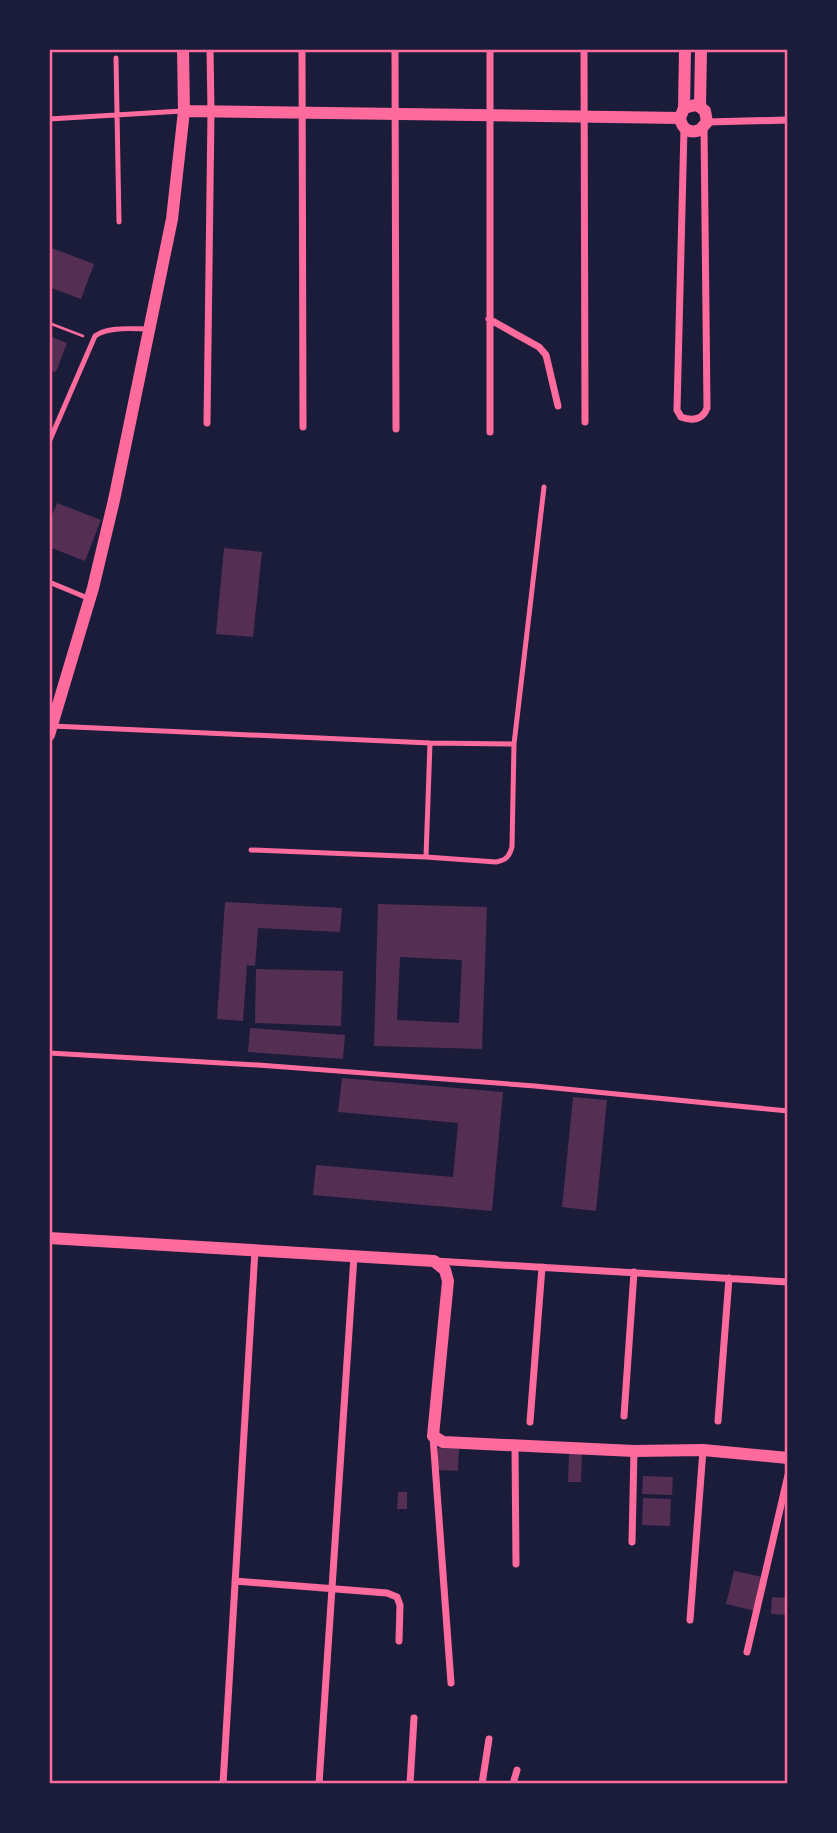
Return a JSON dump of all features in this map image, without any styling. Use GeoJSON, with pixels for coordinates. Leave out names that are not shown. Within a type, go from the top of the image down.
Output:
{"type":"FeatureCollection","features":[{"type":"Feature","properties":{"kind":"street"},"geometry":{"type":"LineString","coordinates":[[51,730],[90,599],[114,500],[172,219],[184,111],[183,49]]}},
{"type":"Feature","properties":{"kind":"street"},"geometry":{"type":"LineString","coordinates":[[207,424],[210,49]]}},
{"type":"Feature","properties":{"kind":"street"},"geometry":{"type":"LineString","coordinates":[[302,49],[303,427]]}},
{"type":"Feature","properties":{"kind":"street"},"geometry":{"type":"LineString","coordinates":[[395,49],[396,429]]}},
{"type":"Feature","properties":{"kind":"street"},"geometry":{"type":"LineString","coordinates":[[489,432],[490,49]]}},
{"type":"Feature","properties":{"kind":"street"},"geometry":{"type":"LineString","coordinates":[[584,49],[585,422]]}},
{"type":"Feature","properties":{"kind":"street"},"geometry":{"type":"LineString","coordinates":[[683,118],[690,106],[700,107],[705,111],[707,408],[704,415],[696,419],[681,417],[677,410],[683,118],[685,49]]}},
{"type":"Feature","properties":{"kind":"street"},"geometry":{"type":"LineString","coordinates":[[700,107],[701,49]]}},
{"type":"Feature","properties":{"kind":"street"},"geometry":{"type":"LineString","coordinates":[[184,111],[683,118],[695,132],[706,124],[788,120]]}},
{"type":"Feature","properties":{"kind":"street"},"geometry":{"type":"LineString","coordinates":[[489,319],[539,347],[546,355],[558,406]]}},
{"type":"Feature","properties":{"kind":"street"},"geometry":{"type":"LineString","coordinates":[[49,1238],[788,1282]]}},
{"type":"Feature","properties":{"kind":"street"},"geometry":{"type":"LineString","coordinates":[[223,1784],[255,1250]]}},
{"type":"Feature","properties":{"kind":"street"},"geometry":{"type":"LineString","coordinates":[[319,1784],[354,1256]]}},
{"type":"Feature","properties":{"kind":"street"},"geometry":{"type":"LineString","coordinates":[[434,1261],[445,1270],[448,1281],[433,1436],[451,1683]]}},
{"type":"Feature","properties":{"kind":"street"},"geometry":{"type":"LineString","coordinates":[[530,1422],[542,1267]]}},
{"type":"Feature","properties":{"kind":"street"},"geometry":{"type":"LineString","coordinates":[[624,1416],[634,1272]]}},
{"type":"Feature","properties":{"kind":"street"},"geometry":{"type":"LineString","coordinates":[[718,1421],[729,1278]]}},
{"type":"Feature","properties":{"kind":"street"},"geometry":{"type":"LineString","coordinates":[[433,1436],[451,1443],[634,1451],[703,1450],[788,1458]]}},
{"type":"Feature","properties":{"kind":"street"},"geometry":{"type":"LineString","coordinates":[[515,1446],[516,1564]]}},
{"type":"Feature","properties":{"kind":"street"},"geometry":{"type":"LineString","coordinates":[[690,1620],[703,1450]]}},
{"type":"Feature","properties":{"kind":"street"},"geometry":{"type":"LineString","coordinates":[[632,1542],[634,1451]]}},
{"type":"Feature","properties":{"kind":"street"},"geometry":{"type":"LineString","coordinates":[[747,1652],[788,1475]]}},
{"type":"Feature","properties":{"kind":"street"},"geometry":{"type":"LineString","coordinates":[[235,1581],[387,1593],[397,1597],[400,1605],[399,1641]]}},
{"type":"Feature","properties":{"kind":"street"},"geometry":{"type":"LineString","coordinates":[[410,1784],[414,1718]]}},
{"type":"Feature","properties":{"kind":"street"},"geometry":{"type":"LineString","coordinates":[[482,1784],[489,1739]]}},
{"type":"Feature","properties":{"kind":"street"},"geometry":{"type":"LineString","coordinates":[[513,1784],[517,1770]]}},
{"type":"Feature","properties":{"kind":"lane"},"geometry":{"type":"LineString","coordinates":[[116,58],[119,222]]}},
{"type":"Feature","properties":{"kind":"lane"},"geometry":{"type":"LineString","coordinates":[[49,119],[184,111]]}},
{"type":"Feature","properties":{"kind":"lane"},"geometry":{"type":"LineString","coordinates":[[49,442],[97,334],[133,328],[149,329]]}},
{"type":"Feature","properties":{"kind":"lane"},"geometry":{"type":"LineString","coordinates":[[251,850],[496,862],[510,855],[514,744],[544,487]]}},
{"type":"Feature","properties":{"kind":"lane"},"geometry":{"type":"LineString","coordinates":[[49,582],[90,599]]}},
{"type":"Feature","properties":{"kind":"lane"},"geometry":{"type":"LineString","coordinates":[[51,730],[514,744]]}},
{"type":"Feature","properties":{"kind":"lane"},"geometry":{"type":"LineString","coordinates":[[426,857],[430,743]]}},
{"type":"Feature","properties":{"kind":"lane"},"geometry":{"type":"LineString","coordinates":[[49,1054],[258,1065],[535,1086],[788,1111]]}},
{"type":"Feature","properties":{"kind":"path"},"geometry":{"type":"LineString","coordinates":[[49,323],[93,340]]}},
{"type":"Feature","properties":{"kind":"building"},"geometry":{"type":"Polygon","coordinates":[[[49,247],[94,264],[81,299],[49,287],[49,247]]]}},
{"type":"Feature","properties":{"kind":"building"},"geometry":{"type":"Polygon","coordinates":[[[49,336],[67,343],[56,372],[49,370],[49,336]]]}},
{"type":"Feature","properties":{"kind":"building"},"geometry":{"type":"Polygon","coordinates":[[[57,503],[101,520],[85,561],[49,547],[49,523],[57,503]]]}},
{"type":"Feature","properties":{"kind":"building"},"geometry":{"type":"Polygon","coordinates":[[[224,548],[262,552],[253,637],[216,634],[224,548]]]}},
{"type":"Feature","properties":{"kind":"building"},"geometry":{"type":"Polygon","coordinates":[[[225,902],[342,908],[340,932],[258,928],[255,966],[247,965],[243,1021],[217,1019],[225,902]]]}},
{"type":"Feature","properties":{"kind":"building"},"geometry":{"type":"Polygon","coordinates":[[[378,904],[487,907],[482,1049],[374,1046],[378,904]],[[400,957],[397,1020],[459,1023],[462,960],[400,957]]]}},
{"type":"Feature","properties":{"kind":"building"},"geometry":{"type":"Polygon","coordinates":[[[256,969],[343,971],[341,1026],[255,1023],[256,969]]]}},
{"type":"Feature","properties":{"kind":"building"},"geometry":{"type":"Polygon","coordinates":[[[250,1028],[345,1035],[343,1059],[248,1052],[250,1028]]]}},
{"type":"Feature","properties":{"kind":"building"},"geometry":{"type":"Polygon","coordinates":[[[342,1078],[503,1092],[492,1211],[313,1195],[316,1165],[453,1177],[458,1123],[338,1112],[342,1078]]]}},
{"type":"Feature","properties":{"kind":"building"},"geometry":{"type":"Polygon","coordinates":[[[573,1097],[607,1100],[596,1211],[562,1207],[573,1097]]]}},
{"type":"Feature","properties":{"kind":"building"},"geometry":{"type":"Polygon","coordinates":[[[438,1448],[459,1449],[458,1471],[437,1470],[438,1448]]]}},
{"type":"Feature","properties":{"kind":"building"},"geometry":{"type":"Polygon","coordinates":[[[569,1454],[582,1454],[581,1482],[568,1482],[569,1454]]]}},
{"type":"Feature","properties":{"kind":"building"},"geometry":{"type":"Polygon","coordinates":[[[643,1476],[673,1477],[672,1495],[642,1494],[643,1476]]]}},
{"type":"Feature","properties":{"kind":"building"},"geometry":{"type":"Polygon","coordinates":[[[398,1492],[407,1492],[407,1509],[397,1509],[398,1492]]]}},
{"type":"Feature","properties":{"kind":"building"},"geometry":{"type":"Polygon","coordinates":[[[643,1498],[671,1499],[670,1526],[642,1525],[643,1498]]]}},
{"type":"Feature","properties":{"kind":"building"},"geometry":{"type":"Polygon","coordinates":[[[734,1571],[763,1577],[755,1611],[726,1604],[734,1571]]]}},
{"type":"Feature","properties":{"kind":"building"},"geometry":{"type":"Polygon","coordinates":[[[772,1597],[788,1598],[788,1615],[771,1614],[772,1597]]]}}]}
